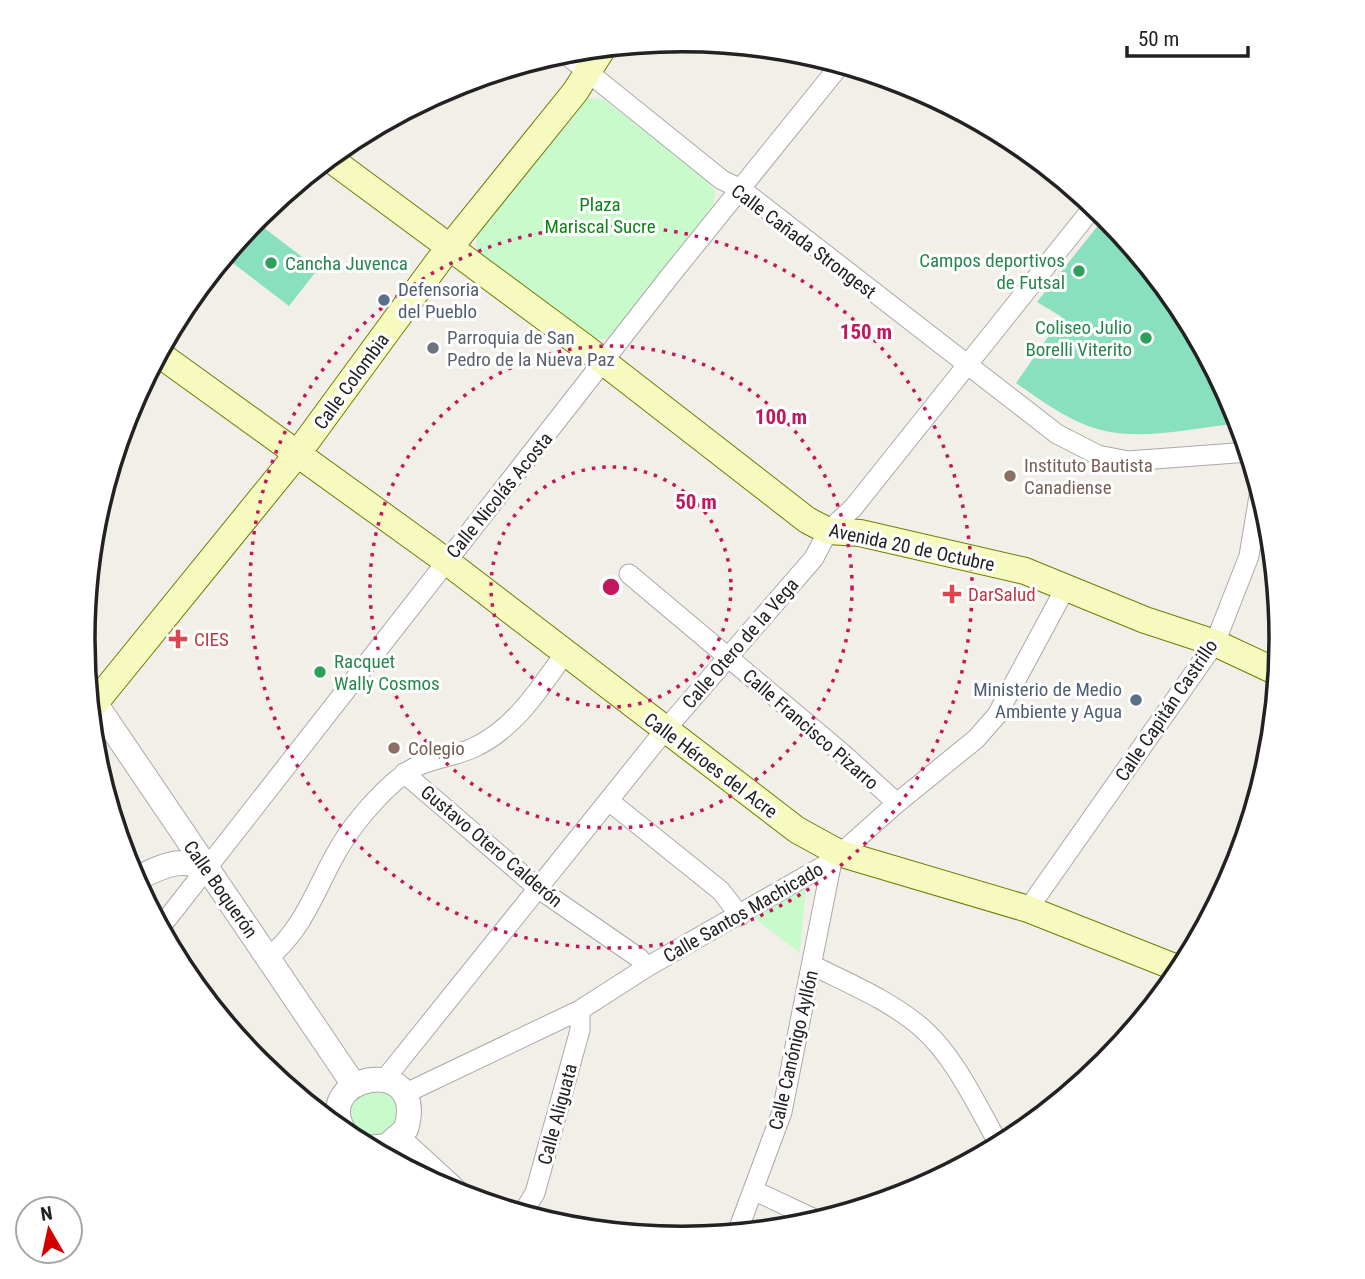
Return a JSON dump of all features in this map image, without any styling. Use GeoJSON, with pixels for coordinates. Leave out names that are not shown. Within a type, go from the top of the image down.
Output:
{"type":"FeatureCollection","features":[{"type":"Feature","properties":{"kind":"main road","name":"Calle Colombia"},"geometry":{"type":"LineString","coordinates":[[98,692],[298,453],[451,248],[589,73],[597,59]]}},
{"type":"Feature","properties":{"kind":"main road","name":"Avenida 20 de Octubre"},"geometry":{"type":"LineString","coordinates":[[338,164],[605,363],[807,520],[828,531],[860,533],[1012,568],[1066,587],[1144,620],[1215,643],[1269,668]]}},
{"type":"Feature","properties":{"kind":"main road","name":"Calle Héroes del Acre"},"geometry":{"type":"LineString","coordinates":[[167,360],[446,561],[664,730],[835,857],[1028,909],[1171,966]]}},
{"type":"Feature","properties":{"kind":"street","name":"Calle Cañada Strongest"},"geometry":{"type":"LineString","coordinates":[[576,63],[722,180],[741,189],[1057,434],[1098,455],[1142,462],[1239,453]]}},
{"type":"Feature","properties":{"kind":"street","name":"Calle Nicolás Acosta"},"geometry":{"type":"LineString","coordinates":[[167,919],[446,561],[834,73]]}},
{"type":"Feature","properties":{"kind":"street","name":"Calle Otero de la Vega"},"geometry":{"type":"LineString","coordinates":[[384,1080],[664,730],[814,558],[828,531],[853,508],[1087,214]]}},
{"type":"Feature","properties":{"kind":"street","name":"Calle Capitán Castrillo"},"geometry":{"type":"LineString","coordinates":[[1028,909],[1215,643],[1249,555],[1256,515]]}},
{"type":"Feature","properties":{"kind":"street","name":"Calle Francisco Pizarro"},"geometry":{"type":"LineString","coordinates":[[629,574],[897,803]]}},
{"type":"Feature","properties":{"kind":"street","name":"Calle Santos Machicado"},"geometry":{"type":"LineString","coordinates":[[404,1094],[580,1010],[647,967],[740,916],[835,857],[976,739],[997,715],[1066,587]]}},
{"type":"Feature","properties":{"kind":"street"},"geometry":{"type":"LineString","coordinates":[[269,957],[292,937],[336,852],[364,816],[404,773],[427,762],[476,747],[530,702],[565,653]]}},
{"type":"Feature","properties":{"kind":"street","name":"Calle Boquerón"},"geometry":{"type":"LineString","coordinates":[[101,715],[269,957],[340,1102]]}},
{"type":"Feature","properties":{"kind":"street","name":"Gustavo Otero Calderón"},"geometry":{"type":"LineString","coordinates":[[404,773],[539,889],[639,958],[647,967]]}},
{"type":"Feature","properties":{"kind":"street"},"geometry":{"type":"LineString","coordinates":[[609,801],[722,891],[740,916]]}},
{"type":"Feature","properties":{"kind":"street","name":"Calle Canónigo Ayllón"},"geometry":{"type":"LineString","coordinates":[[741,1223],[782,1112],[835,857]]}},
{"type":"Feature","properties":{"kind":"street"},"geometry":{"type":"LineString","coordinates":[[145,874],[185,860],[208,868]]}},
{"type":"Feature","properties":{"kind":"street"},"geometry":{"type":"LineString","coordinates":[[814,966],[895,1009],[922,1028],[944,1055],[994,1137]]}},
{"type":"Feature","properties":{"kind":"street","name":"Calle Aliguata"},"geometry":{"type":"LineString","coordinates":[[528,1205],[535,1193],[580,1030],[580,1010]]}},
{"type":"Feature","properties":{"kind":"street"},"geometry":{"type":"LineString","coordinates":[[340,1102],[374,1078],[384,1080],[404,1094],[410,1118],[399,1139],[386,1146]]}},
{"type":"Feature","properties":{"kind":"street"},"geometry":{"type":"LineString","coordinates":[[399,1139],[434,1171]]}},
{"type":"Feature","properties":{"kind":"street"},"geometry":{"type":"LineString","coordinates":[[753,1190],[803,1214]]}},
{"type":"Feature","properties":{"kind":"green space","name":"Plaza Mariscal Sucre"},"geometry":{"type":"Polygon","coordinates":[[[588,98],[603,99],[708,181],[715,192],[713,206],[613,334],[608,338],[594,339],[482,257],[476,246],[477,234],[588,98]]]}},
{"type":"Feature","properties":{"kind":"green space"},"geometry":{"type":"Polygon","coordinates":[[[1099,225],[1124,252],[1171,313],[1209,380],[1229,425],[1168,433],[1117,433],[1078,422],[1057,410],[1016,383],[1062,317],[1037,302],[1099,225]]]}},
{"type":"Feature","properties":{"kind":"green space","name":"Cancha Juvenca"},"geometry":{"type":"Polygon","coordinates":[[[264,228],[318,269],[289,306],[232,263],[264,228]]]}},
{"type":"Feature","properties":{"kind":"green space"},"geometry":{"type":"Polygon","coordinates":[[[806,885],[800,953],[753,917],[806,885]]]}},
{"type":"Feature","properties":{"kind":"green space"},"geometry":{"type":"Polygon","coordinates":[[[366,1085],[400,1097],[397,1134],[372,1138],[349,1123],[345,1106],[366,1085]]]}},
{"type":"Feature","properties":{"kind":"place","name":"Cancha Juvenca"},"geometry":{"type":"Point","coordinates":[271,263]}},
{"type":"Feature","properties":{"kind":"place","name":"Campos deportivos de Futsal"},"geometry":{"type":"Point","coordinates":[1079,271]}},
{"type":"Feature","properties":{"kind":"place","name":"Defensoria del Pueblo"},"geometry":{"type":"Point","coordinates":[384,300]}},
{"type":"Feature","properties":{"kind":"place","name":"Coliseo Julio Borelli Viterito"},"geometry":{"type":"Point","coordinates":[1146,338]}},
{"type":"Feature","properties":{"kind":"place","name":"Parroquia de San Pedro de la Nueva Paz"},"geometry":{"type":"Point","coordinates":[433,348]}},
{"type":"Feature","properties":{"kind":"place","name":"Instituto Bautista Canadiense"},"geometry":{"type":"Point","coordinates":[1010,476]}},
{"type":"Feature","properties":{"kind":"place","name":"DarSalud"},"geometry":{"type":"Point","coordinates":[952,594]}},
{"type":"Feature","properties":{"kind":"place","name":"CIES"},"geometry":{"type":"Point","coordinates":[178,639]}},
{"type":"Feature","properties":{"kind":"place","name":"Racquet Wally Cosmos"},"geometry":{"type":"Point","coordinates":[320,672]}},
{"type":"Feature","properties":{"kind":"place","name":"Ministerio de Medio Ambiente y Agua"},"geometry":{"type":"Point","coordinates":[1136,700]}},
{"type":"Feature","properties":{"kind":"place","name":"Colegio"},"geometry":{"type":"Point","coordinates":[394,748]}}]}
